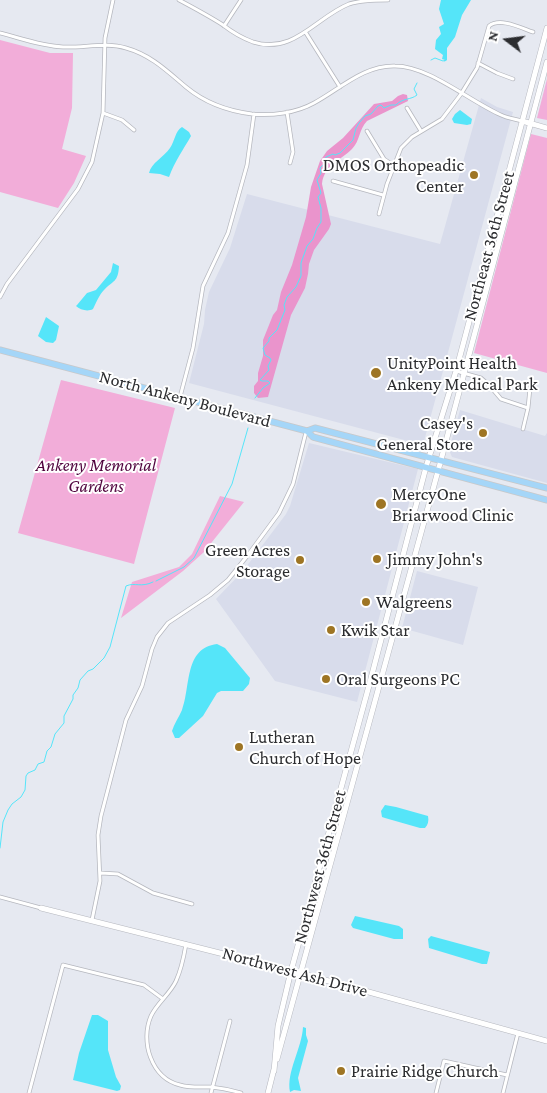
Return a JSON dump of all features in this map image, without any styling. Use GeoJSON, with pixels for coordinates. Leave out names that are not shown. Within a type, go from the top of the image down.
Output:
{"type":"FeatureCollection","features":[{"type":"Feature","properties":{"kind":"main road","name":"Northeast 36th Street"},"geometry":{"type":"LineString","coordinates":[[428,462],[456,371],[547,28]]}},
{"type":"Feature","properties":{"kind":"main road","name":"Northeast 36th Street"},"geometry":{"type":"LineString","coordinates":[[440,465],[547,62]]}},
{"type":"Feature","properties":{"kind":"main road"},"geometry":{"type":"LineString","coordinates":[[522,121],[547,128]]}},
{"type":"Feature","properties":{"kind":"main road","name":"North Ankeny Boulevard"},"geometry":{"type":"LineString","coordinates":[[0,350],[306,431],[313,437],[547,488]]}},
{"type":"Feature","properties":{"kind":"main road","name":"North Ankeny Boulevard"},"geometry":{"type":"LineString","coordinates":[[306,431],[315,428],[440,465],[547,500]]}},
{"type":"Feature","properties":{"kind":"main road","name":"Northwest 36th Street"},"geometry":{"type":"LineString","coordinates":[[274,1070],[278,1026],[291,971],[428,462]]}},
{"type":"Feature","properties":{"kind":"main road","name":"Northwest 36th Street"},"geometry":{"type":"LineString","coordinates":[[268,1093],[440,465]]}},
{"type":"Feature","properties":{"kind":"main road","name":"Northwest Ash Drive"},"geometry":{"type":"LineString","coordinates":[[41,908],[300,973],[547,1041]]}},
{"type":"Feature","properties":{"kind":"street"},"geometry":{"type":"LineString","coordinates":[[0,297],[7,284],[78,189],[92,162],[103,113],[105,46],[113,0]]}},
{"type":"Feature","properties":{"kind":"street"},"geometry":{"type":"LineString","coordinates":[[180,0],[243,38],[264,44],[288,41],[306,33],[350,2],[388,0]]}},
{"type":"Feature","properties":{"kind":"street"},"geometry":{"type":"LineString","coordinates":[[224,26],[241,0]]}},
{"type":"Feature","properties":{"kind":"street"},"geometry":{"type":"LineString","coordinates":[[379,214],[383,195],[397,155],[405,143],[442,119],[461,94],[478,63],[488,28],[494,22],[500,22],[533,32]]}},
{"type":"Feature","properties":{"kind":"street"},"geometry":{"type":"LineString","coordinates":[[0,33],[51,46],[127,48],[149,57],[162,65],[186,87],[204,99],[224,108],[254,114],[287,112],[313,104],[371,70],[395,66],[416,69],[502,116],[522,121]]}},
{"type":"Feature","properties":{"kind":"street"},"geometry":{"type":"LineString","coordinates":[[306,33],[340,87]]}},
{"type":"Feature","properties":{"kind":"street"},"geometry":{"type":"LineString","coordinates":[[478,63],[513,79]]}},
{"type":"Feature","properties":{"kind":"street"},"geometry":{"type":"LineString","coordinates":[[407,108],[421,131]]}},
{"type":"Feature","properties":{"kind":"street"},"geometry":{"type":"LineString","coordinates":[[287,112],[293,152],[290,163]]}},
{"type":"Feature","properties":{"kind":"street"},"geometry":{"type":"LineString","coordinates":[[103,113],[122,120],[134,130]]}},
{"type":"Feature","properties":{"kind":"street"},"geometry":{"type":"LineString","coordinates":[[180,397],[196,333],[203,286],[228,233],[247,164],[254,114]]}},
{"type":"Feature","properties":{"kind":"street"},"geometry":{"type":"LineString","coordinates":[[367,131],[384,159],[393,165]]}},
{"type":"Feature","properties":{"kind":"street"},"geometry":{"type":"LineString","coordinates":[[333,181],[383,195]]}},
{"type":"Feature","properties":{"kind":"street"},"geometry":{"type":"LineString","coordinates":[[456,371],[486,382],[506,402],[528,408]]}},
{"type":"Feature","properties":{"kind":"street"},"geometry":{"type":"LineString","coordinates":[[522,429],[528,408],[531,378]]}},
{"type":"Feature","properties":{"kind":"street"},"geometry":{"type":"LineString","coordinates":[[92,920],[101,873],[98,835],[101,816],[126,720],[142,686],[157,637],[168,623],[210,596],[228,580],[279,513],[293,484],[306,431]]}},
{"type":"Feature","properties":{"kind":"street"},"geometry":{"type":"LineString","coordinates":[[101,873],[118,874],[134,881],[152,893],[192,904]]}},
{"type":"Feature","properties":{"kind":"street"},"geometry":{"type":"LineString","coordinates":[[0,897],[41,908]]}},
{"type":"Feature","properties":{"kind":"street"},"geometry":{"type":"LineString","coordinates":[[186,944],[176,981],[151,1016],[147,1029],[147,1045],[150,1057],[165,1078],[179,1085],[213,1087],[241,1093]]}},
{"type":"Feature","properties":{"kind":"street"},"geometry":{"type":"LineString","coordinates":[[29,1093],[63,965],[144,985],[163,999]]}},
{"type":"Feature","properties":{"kind":"street"},"geometry":{"type":"LineString","coordinates":[[211,1093],[230,1021]]}},
{"type":"Feature","properties":{"kind":"street"},"geometry":{"type":"LineString","coordinates":[[503,1093],[518,1032]]}},
{"type":"Feature","properties":{"kind":"street"},"geometry":{"type":"LineString","coordinates":[[436,1093],[444,1061],[507,1075]]}},
{"type":"Feature","properties":{"kind":"shaded area"},"geometry":{"type":"Polygon","coordinates":[[[403,94],[407,95],[408,101],[367,121],[355,146],[329,167],[323,177],[322,184],[331,224],[314,250],[309,264],[305,288],[291,315],[268,397],[258,398],[254,393],[254,386],[258,381],[258,373],[263,356],[263,340],[273,315],[277,310],[281,292],[292,265],[306,217],[311,187],[320,161],[327,151],[343,138],[374,104],[392,101],[403,94]]]}},
{"type":"Feature","properties":{"kind":"shaded area"},"geometry":{"type":"Polygon","coordinates":[[[481,98],[497,107],[513,112],[423,445],[189,383],[204,324],[209,292],[230,248],[247,194],[440,244],[481,98]]]}},
{"type":"Feature","properties":{"kind":"shaded area"},"geometry":{"type":"Polygon","coordinates":[[[460,410],[545,436],[547,433],[547,483],[452,457],[449,450],[460,410]]]}},
{"type":"Feature","properties":{"kind":"shaded area"},"geometry":{"type":"Polygon","coordinates":[[[309,443],[418,469],[357,702],[275,681],[216,599],[243,571],[286,514],[309,443]]]}},
{"type":"Feature","properties":{"kind":"shaded area"},"geometry":{"type":"Polygon","coordinates":[[[417,571],[478,587],[463,645],[402,628],[417,571]]]}},
{"type":"Feature","properties":{"kind":"green space"},"geometry":{"type":"Polygon","coordinates":[[[0,40],[50,53],[73,53],[72,108],[62,149],[86,156],[74,183],[58,208],[0,192],[0,40]]]}},
{"type":"Feature","properties":{"kind":"green space"},"geometry":{"type":"Polygon","coordinates":[[[547,79],[547,120],[537,118],[547,79]]]}},
{"type":"Feature","properties":{"kind":"green space"},"geometry":{"type":"Polygon","coordinates":[[[531,134],[547,138],[547,373],[474,353],[531,134]]]}},
{"type":"Feature","properties":{"kind":"green space","name":"Ankeny Memorial Gardens"},"geometry":{"type":"Polygon","coordinates":[[[61,380],[175,408],[134,564],[18,533],[61,380]]]}},
{"type":"Feature","properties":{"kind":"green space"},"geometry":{"type":"Polygon","coordinates":[[[220,496],[244,502],[204,552],[183,571],[121,618],[132,582],[179,567],[192,554],[220,496]]]}},
{"type":"Feature","properties":{"kind":"water"},"geometry":{"type":"Polygon","coordinates":[[[441,0],[471,0],[462,15],[455,37],[447,48],[447,60],[444,62],[445,60],[442,59],[443,55],[435,49],[436,40],[441,34],[439,27],[444,24],[439,9],[441,0]]]}},
{"type":"Feature","properties":{"kind":"water"},"geometry":{"type":"Polygon","coordinates":[[[460,110],[472,119],[471,124],[454,123],[452,119],[460,110]]]}},
{"type":"Feature","properties":{"kind":"water"},"geometry":{"type":"Polygon","coordinates":[[[182,127],[191,136],[169,177],[149,173],[152,166],[170,148],[182,127]]]}},
{"type":"Feature","properties":{"kind":"water"},"geometry":{"type":"Polygon","coordinates":[[[113,263],[119,266],[118,276],[102,292],[93,309],[86,310],[76,306],[87,293],[96,290],[111,272],[113,263]]]}},
{"type":"Feature","properties":{"kind":"water"},"geometry":{"type":"Polygon","coordinates":[[[46,317],[59,326],[56,340],[53,343],[46,342],[38,336],[46,317]]]}},
{"type":"Feature","properties":{"kind":"water"},"geometry":{"type":"Polygon","coordinates":[[[217,644],[225,648],[250,678],[249,684],[243,691],[221,691],[217,693],[203,716],[179,738],[175,738],[172,731],[182,710],[190,669],[194,660],[206,647],[217,644]]]}},
{"type":"Feature","properties":{"kind":"water"},"geometry":{"type":"Polygon","coordinates":[[[385,805],[428,816],[428,824],[425,828],[420,828],[382,817],[381,811],[385,805]]]}},
{"type":"Feature","properties":{"kind":"water"},"geometry":{"type":"Polygon","coordinates":[[[355,916],[399,926],[403,929],[403,939],[394,939],[353,928],[351,925],[355,916]]]}},
{"type":"Feature","properties":{"kind":"water"},"geometry":{"type":"Polygon","coordinates":[[[431,936],[490,952],[487,964],[429,948],[428,939],[431,936]]]}},
{"type":"Feature","properties":{"kind":"water"},"geometry":{"type":"Polygon","coordinates":[[[92,1015],[98,1015],[108,1021],[108,1050],[116,1077],[121,1086],[120,1090],[117,1091],[73,1080],[79,1053],[92,1015]]]}},
{"type":"Feature","properties":{"kind":"water"},"geometry":{"type":"Polygon","coordinates":[[[303,1027],[306,1028],[308,1041],[298,1078],[301,1091],[294,1090],[290,1092],[290,1076],[303,1027]]]}},
{"type":"Feature","properties":{"kind":"waterway"},"geometry":{"type":"LineString","coordinates":[[431,60],[435,58],[443,61],[446,60]]}},
{"type":"Feature","properties":{"kind":"waterway"},"geometry":{"type":"LineString","coordinates":[[255,398],[270,383],[260,380],[269,370],[268,366],[271,360],[265,355],[263,348],[277,330],[285,310],[284,305],[287,297],[296,287],[301,276],[301,263],[307,246],[313,239],[321,222],[321,208],[318,197],[321,193],[317,180],[321,173],[320,168],[324,164],[326,157],[340,153],[353,140],[356,128],[365,116],[371,114],[378,106],[381,105],[384,108],[415,97],[417,95],[414,89],[417,83]]}},
{"type":"Feature","properties":{"kind":"waterway"},"geometry":{"type":"LineString","coordinates":[[156,581],[184,567],[194,558],[232,484],[248,428]]}},
{"type":"Feature","properties":{"kind":"waterway"},"geometry":{"type":"LineString","coordinates":[[0,848],[3,822],[12,804],[21,797],[25,790],[26,776],[35,770],[38,764],[44,762],[55,734],[64,723],[64,716],[80,680],[104,658],[110,647],[126,586],[145,585],[153,582]]}},
{"type":"Feature","properties":{"kind":"place","name":"DMOS Orthopeadic Center"},"geometry":{"type":"Point","coordinates":[474,175]}},
{"type":"Feature","properties":{"kind":"place","name":"UnityPoint Health Ankeny Medical Park"},"geometry":{"type":"Point","coordinates":[376,373]}},
{"type":"Feature","properties":{"kind":"place","name":"Casey's General Store"},"geometry":{"type":"Point","coordinates":[483,433]}},
{"type":"Feature","properties":{"kind":"place","name":"MercyOne Briarwood Clinic"},"geometry":{"type":"Point","coordinates":[381,504]}},
{"type":"Feature","properties":{"kind":"place","name":"Jimmy John's"},"geometry":{"type":"Point","coordinates":[377,559]}},
{"type":"Feature","properties":{"kind":"place","name":"Green Acres Storage"},"geometry":{"type":"Point","coordinates":[300,560]}},
{"type":"Feature","properties":{"kind":"place","name":"Walgreens"},"geometry":{"type":"Point","coordinates":[366,602]}},
{"type":"Feature","properties":{"kind":"place","name":"Kwik Star"},"geometry":{"type":"Point","coordinates":[331,630]}},
{"type":"Feature","properties":{"kind":"place","name":"Oral Surgeons PC"},"geometry":{"type":"Point","coordinates":[326,679]}},
{"type":"Feature","properties":{"kind":"place","name":"Lutheran Church of Hope"},"geometry":{"type":"Point","coordinates":[239,747]}},
{"type":"Feature","properties":{"kind":"place","name":"Prairie Ridge Church"},"geometry":{"type":"Point","coordinates":[341,1071]}}]}
